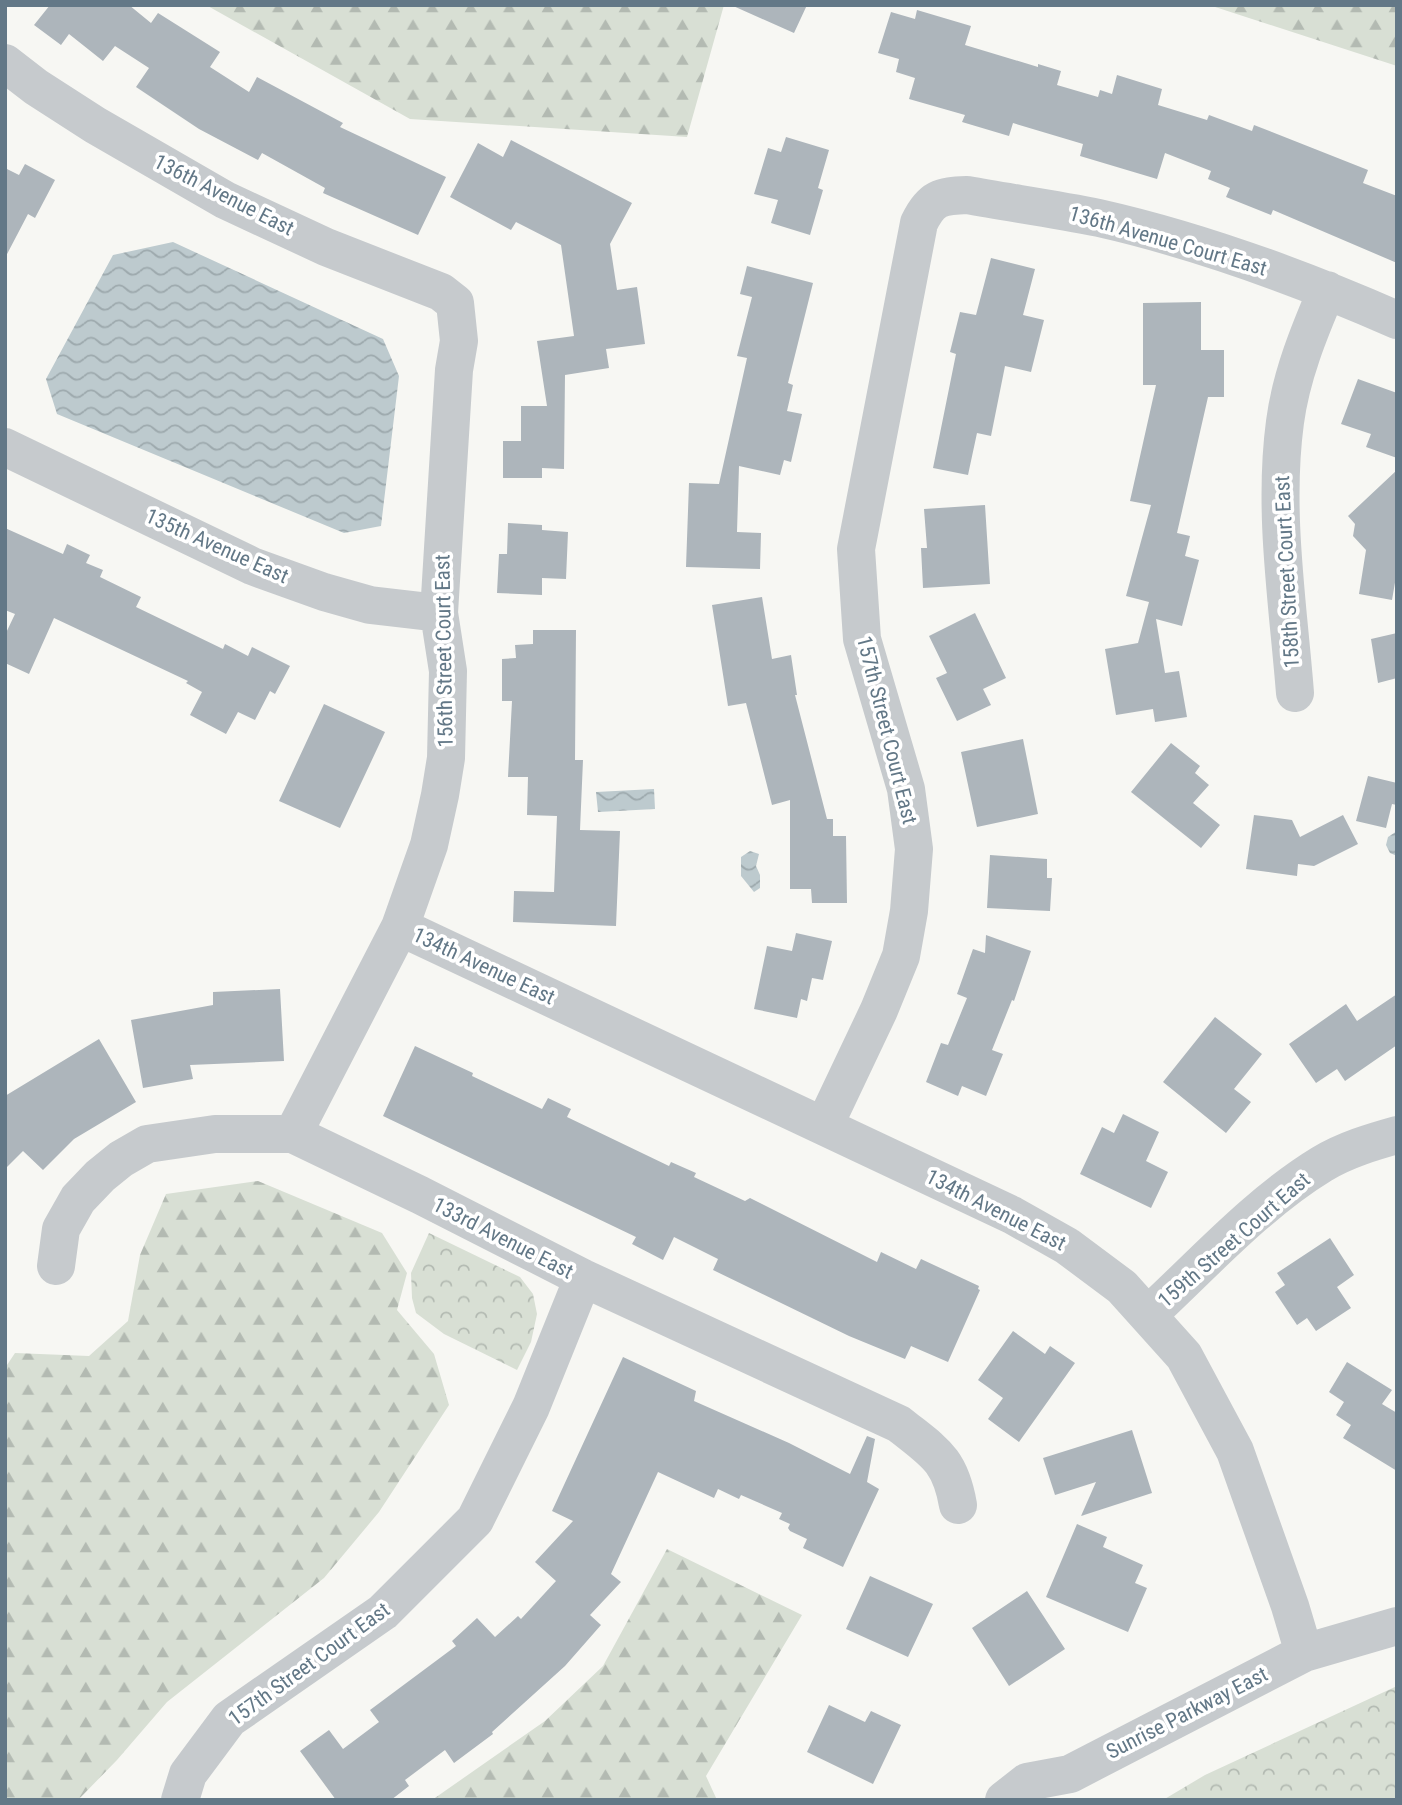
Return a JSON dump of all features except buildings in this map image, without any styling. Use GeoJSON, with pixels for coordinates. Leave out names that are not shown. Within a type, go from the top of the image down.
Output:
{"type":"FeatureCollection","features":[{"type":"Feature","properties":{"kind":"street","name":"136th Avenue East"},"geometry":{"type":"LineString","coordinates":[[5,63],[36,87],[95,125],[225,200],[326,247],[441,292],[455,303]]}},
{"type":"Feature","properties":{"kind":"street","name":"136th Avenue Court East"},"geometry":{"type":"LineString","coordinates":[[933,201],[947,195],[967,195],[1098,218],[1246,261],[1327,290],[1397,320]]}},
{"type":"Feature","properties":{"kind":"street","name":"157th Street Court East"},"geometry":{"type":"LineString","coordinates":[[824,1126],[879,1010],[901,956],[909,911],[915,849],[906,789],[862,639],[856,549],[919,223],[933,201]]}},
{"type":"Feature","properties":{"kind":"street","name":"158th Street Court East"},"geometry":{"type":"LineString","coordinates":[[1295,693],[1281,524],[1281,466],[1285,419],[1300,362],[1327,290]]}},
{"type":"Feature","properties":{"kind":"street","name":"156th Street Court East"},"geometry":{"type":"LineString","coordinates":[[293,1134],[400,927],[429,845],[446,758],[448,671],[439,613],[453,383],[459,341],[455,303]]}},
{"type":"Feature","properties":{"kind":"street","name":"135th Avenue East"},"geometry":{"type":"LineString","coordinates":[[5,447],[264,570],[370,605],[439,613]]}},
{"type":"Feature","properties":{"kind":"street","name":"134th Avenue East"},"geometry":{"type":"LineString","coordinates":[[400,927],[1012,1215],[1067,1246],[1122,1287],[1184,1356],[1235,1451],[1304,1653]]}},
{"type":"Feature","properties":{"kind":"street","name":"133rd Avenue East"},"geometry":{"type":"LineString","coordinates":[[56,1266],[61,1229],[78,1199],[121,1159],[147,1144],[215,1134],[293,1134],[583,1278],[899,1424],[943,1460],[954,1481],[958,1505]]}},
{"type":"Feature","properties":{"kind":"street","name":"159th Street Court East"},"geometry":{"type":"LineString","coordinates":[[1149,1314],[1245,1224],[1289,1187],[1324,1163],[1365,1144],[1397,1135]]}},
{"type":"Feature","properties":{"kind":"street","name":"157th Street Court East"},"geometry":{"type":"LineString","coordinates":[[180,1800],[188,1774],[229,1719],[383,1612],[475,1520],[531,1407],[583,1278]]}},
{"type":"Feature","properties":{"kind":"street"},"geometry":{"type":"LineString","coordinates":[[1304,1653],[1397,1626]]}},
{"type":"Feature","properties":{"kind":"street","name":"Sunrise Parkway East"},"geometry":{"type":"LineString","coordinates":[[1004,1800],[1027,1782],[1064,1787],[1304,1653]]}},
{"type":"Feature","properties":{"kind":"green space"},"geometry":{"type":"Polygon","coordinates":[[[206,5],[724,5],[687,137],[410,119],[206,5]]]}},
{"type":"Feature","properties":{"kind":"green space"},"geometry":{"type":"Polygon","coordinates":[[[1209,5],[1397,5],[1397,66],[1209,5]]]}},
{"type":"Feature","properties":{"kind":"green space"},"geometry":{"type":"Polygon","coordinates":[[[258,1181],[382,1233],[407,1273],[397,1310],[434,1354],[449,1405],[379,1512],[324,1578],[167,1702],[78,1800],[5,1800],[5,1368],[15,1353],[89,1356],[128,1321],[140,1255],[166,1194],[258,1181]]]}},
{"type":"Feature","properties":{"kind":"green space"},"geometry":{"type":"Polygon","coordinates":[[[429,1233],[520,1277],[533,1294],[537,1314],[531,1342],[517,1370],[444,1334],[416,1313],[412,1298],[411,1273],[429,1233]]]}},
{"type":"Feature","properties":{"kind":"green space"},"geometry":{"type":"Polygon","coordinates":[[[667,1549],[802,1615],[706,1776],[717,1800],[432,1800],[545,1721],[603,1666],[667,1549]]]}},
{"type":"Feature","properties":{"kind":"green space"},"geometry":{"type":"Polygon","coordinates":[[[1397,1686],[1397,1800],[1163,1800],[1205,1775],[1397,1686]]]}},
{"type":"Feature","properties":{"kind":"water"},"geometry":{"type":"Polygon","coordinates":[[[173,242],[383,339],[399,376],[381,526],[344,533],[57,414],[46,379],[113,255],[173,242]]]}},
{"type":"Feature","properties":{"kind":"water"},"geometry":{"type":"Polygon","coordinates":[[[654,789],[655,809],[598,812],[596,792],[654,789]]]}},
{"type":"Feature","properties":{"kind":"water"},"geometry":{"type":"Polygon","coordinates":[[[1397,831],[1397,856],[1390,853],[1386,845],[1388,837],[1397,831]]]}},
{"type":"Feature","properties":{"kind":"water"},"geometry":{"type":"Polygon","coordinates":[[[750,851],[759,854],[756,866],[760,875],[760,888],[754,892],[741,876],[741,857],[750,851]]]}}]}
